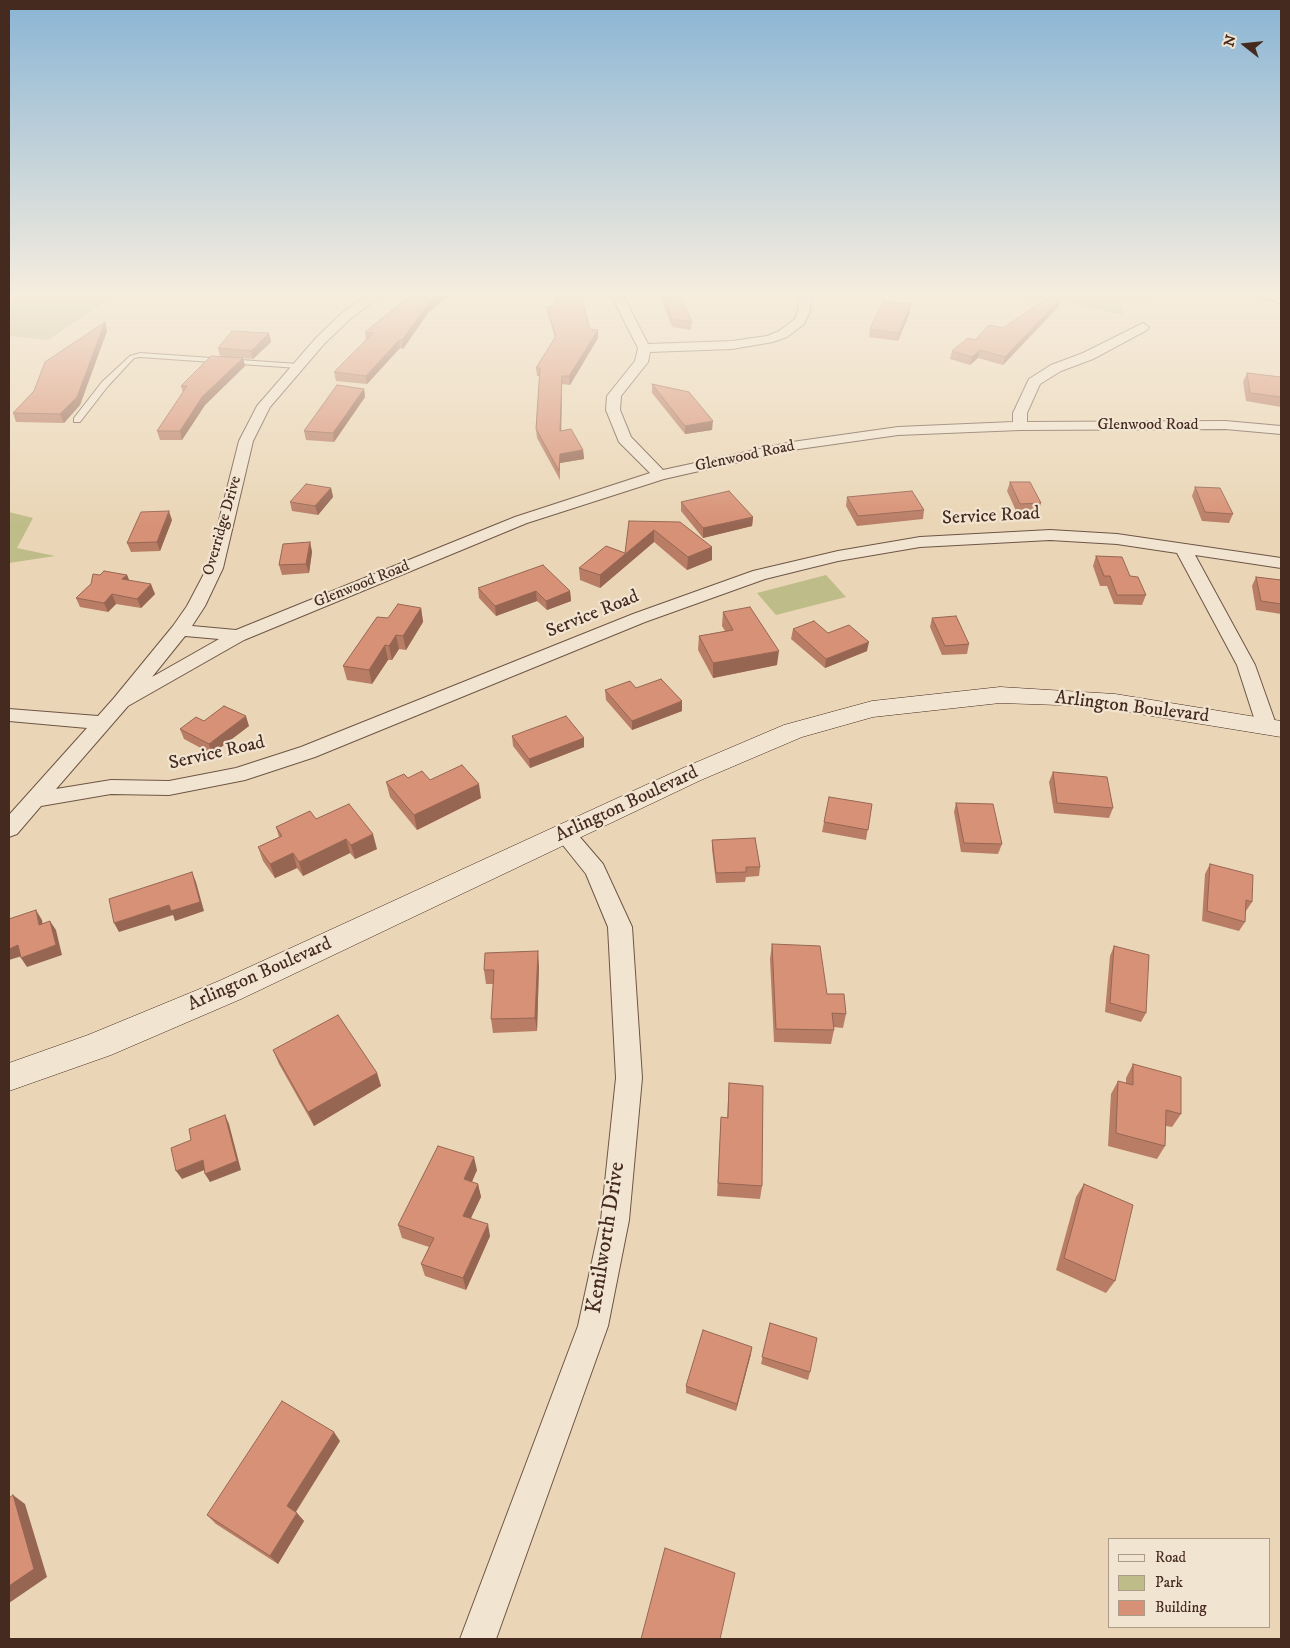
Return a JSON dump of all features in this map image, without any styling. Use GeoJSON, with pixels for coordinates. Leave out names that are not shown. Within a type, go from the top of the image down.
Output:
{"type":"FeatureCollection","features":[{"type":"Feature","properties":{"kind":"street","name":"Overridge Drive"},"geometry":{"type":"LineString","coordinates":[[9,829],[121,702],[180,630],[196,606],[215,568],[246,441],[264,406],[293,372]]}},
{"type":"Feature","properties":{"kind":"street"},"geometry":{"type":"LineString","coordinates":[[633,372],[614,396],[613,410],[624,439],[660,475]]}},
{"type":"Feature","properties":{"kind":"street"},"geometry":{"type":"LineString","coordinates":[[1020,426],[1020,413],[1034,382],[1050,372]]}},
{"type":"Feature","properties":{"kind":"street","name":"Glenwood Road"},"geometry":{"type":"LineString","coordinates":[[121,702],[238,636],[521,520],[660,475],[792,446],[898,431],[1020,426],[1225,425],[1281,430]]}},
{"type":"Feature","properties":{"kind":"street","name":"Service Road"},"geometry":{"type":"LineString","coordinates":[[34,800],[111,787],[169,788],[238,775],[308,752],[639,618],[759,575],[838,556],[920,542],[1050,535],[1117,539],[1281,563]]}},
{"type":"Feature","properties":{"kind":"street"},"geometry":{"type":"LineString","coordinates":[[1182,547],[1200,576],[1246,665],[1274,728]]}},
{"type":"Feature","properties":{"kind":"street","name":"Glenwood Road"},"geometry":{"type":"LineString","coordinates":[[180,630],[238,636]]}},
{"type":"Feature","properties":{"kind":"street","name":"Arlington Boulevard"},"geometry":{"type":"LineString","coordinates":[[9,1077],[99,1045],[230,990],[692,774],[793,731],[872,709],[1000,695],[1059,697],[1115,702],[1274,728]]}},
{"type":"Feature","properties":{"kind":"street"},"geometry":{"type":"LineString","coordinates":[[9,715],[102,723]]}},
{"type":"Feature","properties":{"kind":"street","name":"Kenilworth Drive"},"geometry":{"type":"LineString","coordinates":[[478,1639],[592,1326],[615,1220],[629,1078],[620,928],[595,870],[565,834]]}},
{"type":"Feature","properties":{"kind":"lane"},"geometry":{"type":"LineString","coordinates":[[77,420],[105,384],[117,372]]}},
{"type":"Feature","properties":{"kind":"green space"},"geometry":{"type":"Polygon","coordinates":[[[9,512],[33,518],[17,548],[55,556],[9,563],[9,512]]]}},
{"type":"Feature","properties":{"kind":"green space"},"geometry":{"type":"Polygon","coordinates":[[[826,575],[846,597],[776,615],[757,593],[826,575]]]}},
{"type":"Feature","properties":{"kind":"building"},"geometry":{"type":"Polygon","coordinates":[[[41,372],[86,372],[77,397],[60,414],[13,413],[34,391],[41,372]]]}},
{"type":"Feature","properties":{"kind":"building"},"geometry":{"type":"Polygon","coordinates":[[[195,372],[228,372],[202,397],[180,431],[157,431],[187,386],[181,386],[195,372]]]}},
{"type":"Feature","properties":{"kind":"building"},"geometry":{"type":"Polygon","coordinates":[[[334,372],[370,372],[366,376],[334,372]]]}},
{"type":"Feature","properties":{"kind":"building"},"geometry":{"type":"Polygon","coordinates":[[[540,372],[572,372],[569,376],[562,376],[560,431],[571,429],[583,450],[560,454],[559,471],[536,429],[540,372]]]}},
{"type":"Feature","properties":{"kind":"building"},"geometry":{"type":"Polygon","coordinates":[[[1247,373],[1281,377],[1281,397],[1250,393],[1247,373]]]}},
{"type":"Feature","properties":{"kind":"building"},"geometry":{"type":"Polygon","coordinates":[[[652,384],[689,392],[713,421],[685,426],[652,384]]]}},
{"type":"Feature","properties":{"kind":"building"},"geometry":{"type":"Polygon","coordinates":[[[337,385],[364,389],[333,433],[304,431],[337,385]]]}},
{"type":"Feature","properties":{"kind":"building"},"geometry":{"type":"Polygon","coordinates":[[[1010,482],[1030,482],[1041,503],[1020,504],[1010,482]]]}},
{"type":"Feature","properties":{"kind":"building"},"geometry":{"type":"Polygon","coordinates":[[[306,484],[331,488],[315,506],[290,502],[306,484]]]}},
{"type":"Feature","properties":{"kind":"building"},"geometry":{"type":"Polygon","coordinates":[[[1195,487],[1220,488],[1233,514],[1205,512],[1195,487]]]}},
{"type":"Feature","properties":{"kind":"building"},"geometry":{"type":"Polygon","coordinates":[[[729,491],[753,517],[703,528],[681,502],[729,491]]]}},
{"type":"Feature","properties":{"kind":"building"},"geometry":{"type":"Polygon","coordinates":[[[912,491],[924,510],[858,516],[847,497],[912,491]]]}},
{"type":"Feature","properties":{"kind":"building"},"geometry":{"type":"Polygon","coordinates":[[[169,511],[157,542],[127,543],[141,512],[169,511]]]}},
{"type":"Feature","properties":{"kind":"building"},"geometry":{"type":"Polygon","coordinates":[[[629,521],[680,522],[712,547],[688,557],[654,530],[600,575],[579,568],[606,546],[625,553],[629,521]]]}},
{"type":"Feature","properties":{"kind":"building"},"geometry":{"type":"Polygon","coordinates":[[[310,542],[306,564],[279,565],[283,544],[310,542]]]}},
{"type":"Feature","properties":{"kind":"building"},"geometry":{"type":"Polygon","coordinates":[[[1096,556],[1122,557],[1130,576],[1138,577],[1146,595],[1117,595],[1110,576],[1104,576],[1096,556]]]}},
{"type":"Feature","properties":{"kind":"building"},"geometry":{"type":"Polygon","coordinates":[[[543,565],[570,591],[546,601],[536,591],[495,606],[478,588],[543,565]]]}},
{"type":"Feature","properties":{"kind":"building"},"geometry":{"type":"Polygon","coordinates":[[[104,571],[127,575],[122,579],[151,584],[137,599],[112,594],[104,603],[76,598],[91,584],[93,574],[100,575],[104,571]]]}},
{"type":"Feature","properties":{"kind":"building"},"geometry":{"type":"Polygon","coordinates":[[[1256,577],[1281,580],[1281,604],[1261,601],[1256,577]]]}},
{"type":"Feature","properties":{"kind":"building"},"geometry":{"type":"Polygon","coordinates":[[[398,604],[421,608],[403,636],[396,635],[389,646],[385,645],[369,670],[343,666],[377,617],[388,618],[398,604]]]}},
{"type":"Feature","properties":{"kind":"building"},"geometry":{"type":"Polygon","coordinates":[[[750,607],[779,651],[713,663],[699,636],[733,630],[723,612],[750,607]]]}},
{"type":"Feature","properties":{"kind":"building"},"geometry":{"type":"Polygon","coordinates":[[[956,616],[969,644],[945,646],[932,618],[956,616]]]}},
{"type":"Feature","properties":{"kind":"building"},"geometry":{"type":"Polygon","coordinates":[[[814,621],[828,633],[849,625],[869,642],[826,659],[793,629],[814,621]]]}},
{"type":"Feature","properties":{"kind":"building"},"geometry":{"type":"Polygon","coordinates":[[[661,679],[682,701],[632,721],[605,690],[630,681],[636,688],[661,679]]]}},
{"type":"Feature","properties":{"kind":"building"},"geometry":{"type":"Polygon","coordinates":[[[224,706],[246,716],[209,744],[180,729],[196,717],[204,721],[224,706]]]}},
{"type":"Feature","properties":{"kind":"building"},"geometry":{"type":"Polygon","coordinates":[[[566,716],[584,738],[529,759],[512,736],[566,716]]]}},
{"type":"Feature","properties":{"kind":"building"},"geometry":{"type":"Polygon","coordinates":[[[462,765],[479,784],[414,815],[386,782],[404,774],[408,778],[422,771],[430,780],[462,765]]]}},
{"type":"Feature","properties":{"kind":"building"},"geometry":{"type":"Polygon","coordinates":[[[1053,772],[1107,777],[1113,808],[1057,803],[1053,772]]]}},
{"type":"Feature","properties":{"kind":"building"},"geometry":{"type":"Polygon","coordinates":[[[829,797],[872,804],[868,830],[824,822],[829,797]]]}},
{"type":"Feature","properties":{"kind":"building"},"geometry":{"type":"Polygon","coordinates":[[[956,803],[993,804],[1002,844],[964,843],[956,803]]]}},
{"type":"Feature","properties":{"kind":"building"},"geometry":{"type":"Polygon","coordinates":[[[349,804],[373,834],[351,845],[346,839],[299,862],[293,853],[270,864],[258,847],[282,836],[276,827],[310,811],[316,819],[349,804]]]}},
{"type":"Feature","properties":{"kind":"building"},"geometry":{"type":"Polygon","coordinates":[[[755,838],[760,867],[746,867],[746,872],[716,873],[712,840],[755,838]]]}},
{"type":"Feature","properties":{"kind":"building"},"geometry":{"type":"Polygon","coordinates":[[[1210,864],[1253,875],[1252,902],[1246,900],[1245,922],[1207,911],[1210,864]]]}},
{"type":"Feature","properties":{"kind":"building"},"geometry":{"type":"Polygon","coordinates":[[[192,872],[200,902],[171,911],[169,905],[114,923],[109,899],[192,872]]]}},
{"type":"Feature","properties":{"kind":"building"},"geometry":{"type":"Polygon","coordinates":[[[36,910],[39,925],[50,921],[56,945],[21,958],[18,945],[9,949],[9,919],[36,910]]]}},
{"type":"Feature","properties":{"kind":"building"},"geometry":{"type":"Polygon","coordinates":[[[772,944],[820,946],[827,994],[844,994],[846,1014],[832,1013],[834,1030],[776,1029],[772,944]]]}},
{"type":"Feature","properties":{"kind":"building"},"geometry":{"type":"Polygon","coordinates":[[[1114,946],[1149,955],[1146,1013],[1110,1003],[1114,946]]]}},
{"type":"Feature","properties":{"kind":"building"},"geometry":{"type":"Polygon","coordinates":[[[538,951],[535,1018],[491,1019],[494,970],[484,970],[485,953],[538,951]]]}},
{"type":"Feature","properties":{"kind":"building"},"geometry":{"type":"Polygon","coordinates":[[[338,1015],[377,1073],[308,1112],[273,1050],[338,1015]]]}},
{"type":"Feature","properties":{"kind":"building"},"geometry":{"type":"Polygon","coordinates":[[[1133,1064],[1181,1077],[1181,1114],[1166,1110],[1165,1146],[1116,1133],[1118,1081],[1133,1085],[1133,1064]]]}},
{"type":"Feature","properties":{"kind":"building"},"geometry":{"type":"Polygon","coordinates":[[[729,1083],[763,1086],[762,1186],[718,1183],[721,1117],[728,1118],[729,1083]]]}},
{"type":"Feature","properties":{"kind":"building"},"geometry":{"type":"Polygon","coordinates":[[[225,1115],[237,1161],[205,1174],[203,1160],[176,1171],[171,1148],[191,1140],[189,1129],[225,1115]]]}},
{"type":"Feature","properties":{"kind":"building"},"geometry":{"type":"Polygon","coordinates":[[[438,1146],[474,1157],[464,1179],[478,1184],[463,1216],[488,1224],[463,1278],[421,1264],[434,1238],[398,1225],[438,1146]]]}},
{"type":"Feature","properties":{"kind":"building"},"geometry":{"type":"Polygon","coordinates":[[[1084,1184],[1133,1205],[1115,1281],[1064,1258],[1084,1184]]]}},
{"type":"Feature","properties":{"kind":"building"},"geometry":{"type":"Polygon","coordinates":[[[770,1323],[817,1338],[810,1372],[762,1357],[770,1323]]]}},
{"type":"Feature","properties":{"kind":"building"},"geometry":{"type":"Polygon","coordinates":[[[703,1330],[752,1347],[737,1404],[686,1386],[703,1330]]]}},
{"type":"Feature","properties":{"kind":"building"},"geometry":{"type":"Polygon","coordinates":[[[282,1401],[334,1432],[287,1506],[297,1513],[270,1556],[207,1515],[282,1401]]]}},
{"type":"Feature","properties":{"kind":"building"},"geometry":{"type":"Polygon","coordinates":[[[13,1495],[34,1569],[9,1586],[9,1498],[13,1495]]]}},
{"type":"Feature","properties":{"kind":"building"},"geometry":{"type":"Polygon","coordinates":[[[665,1548],[735,1573],[720,1639],[641,1639],[665,1548]]]}}]}
